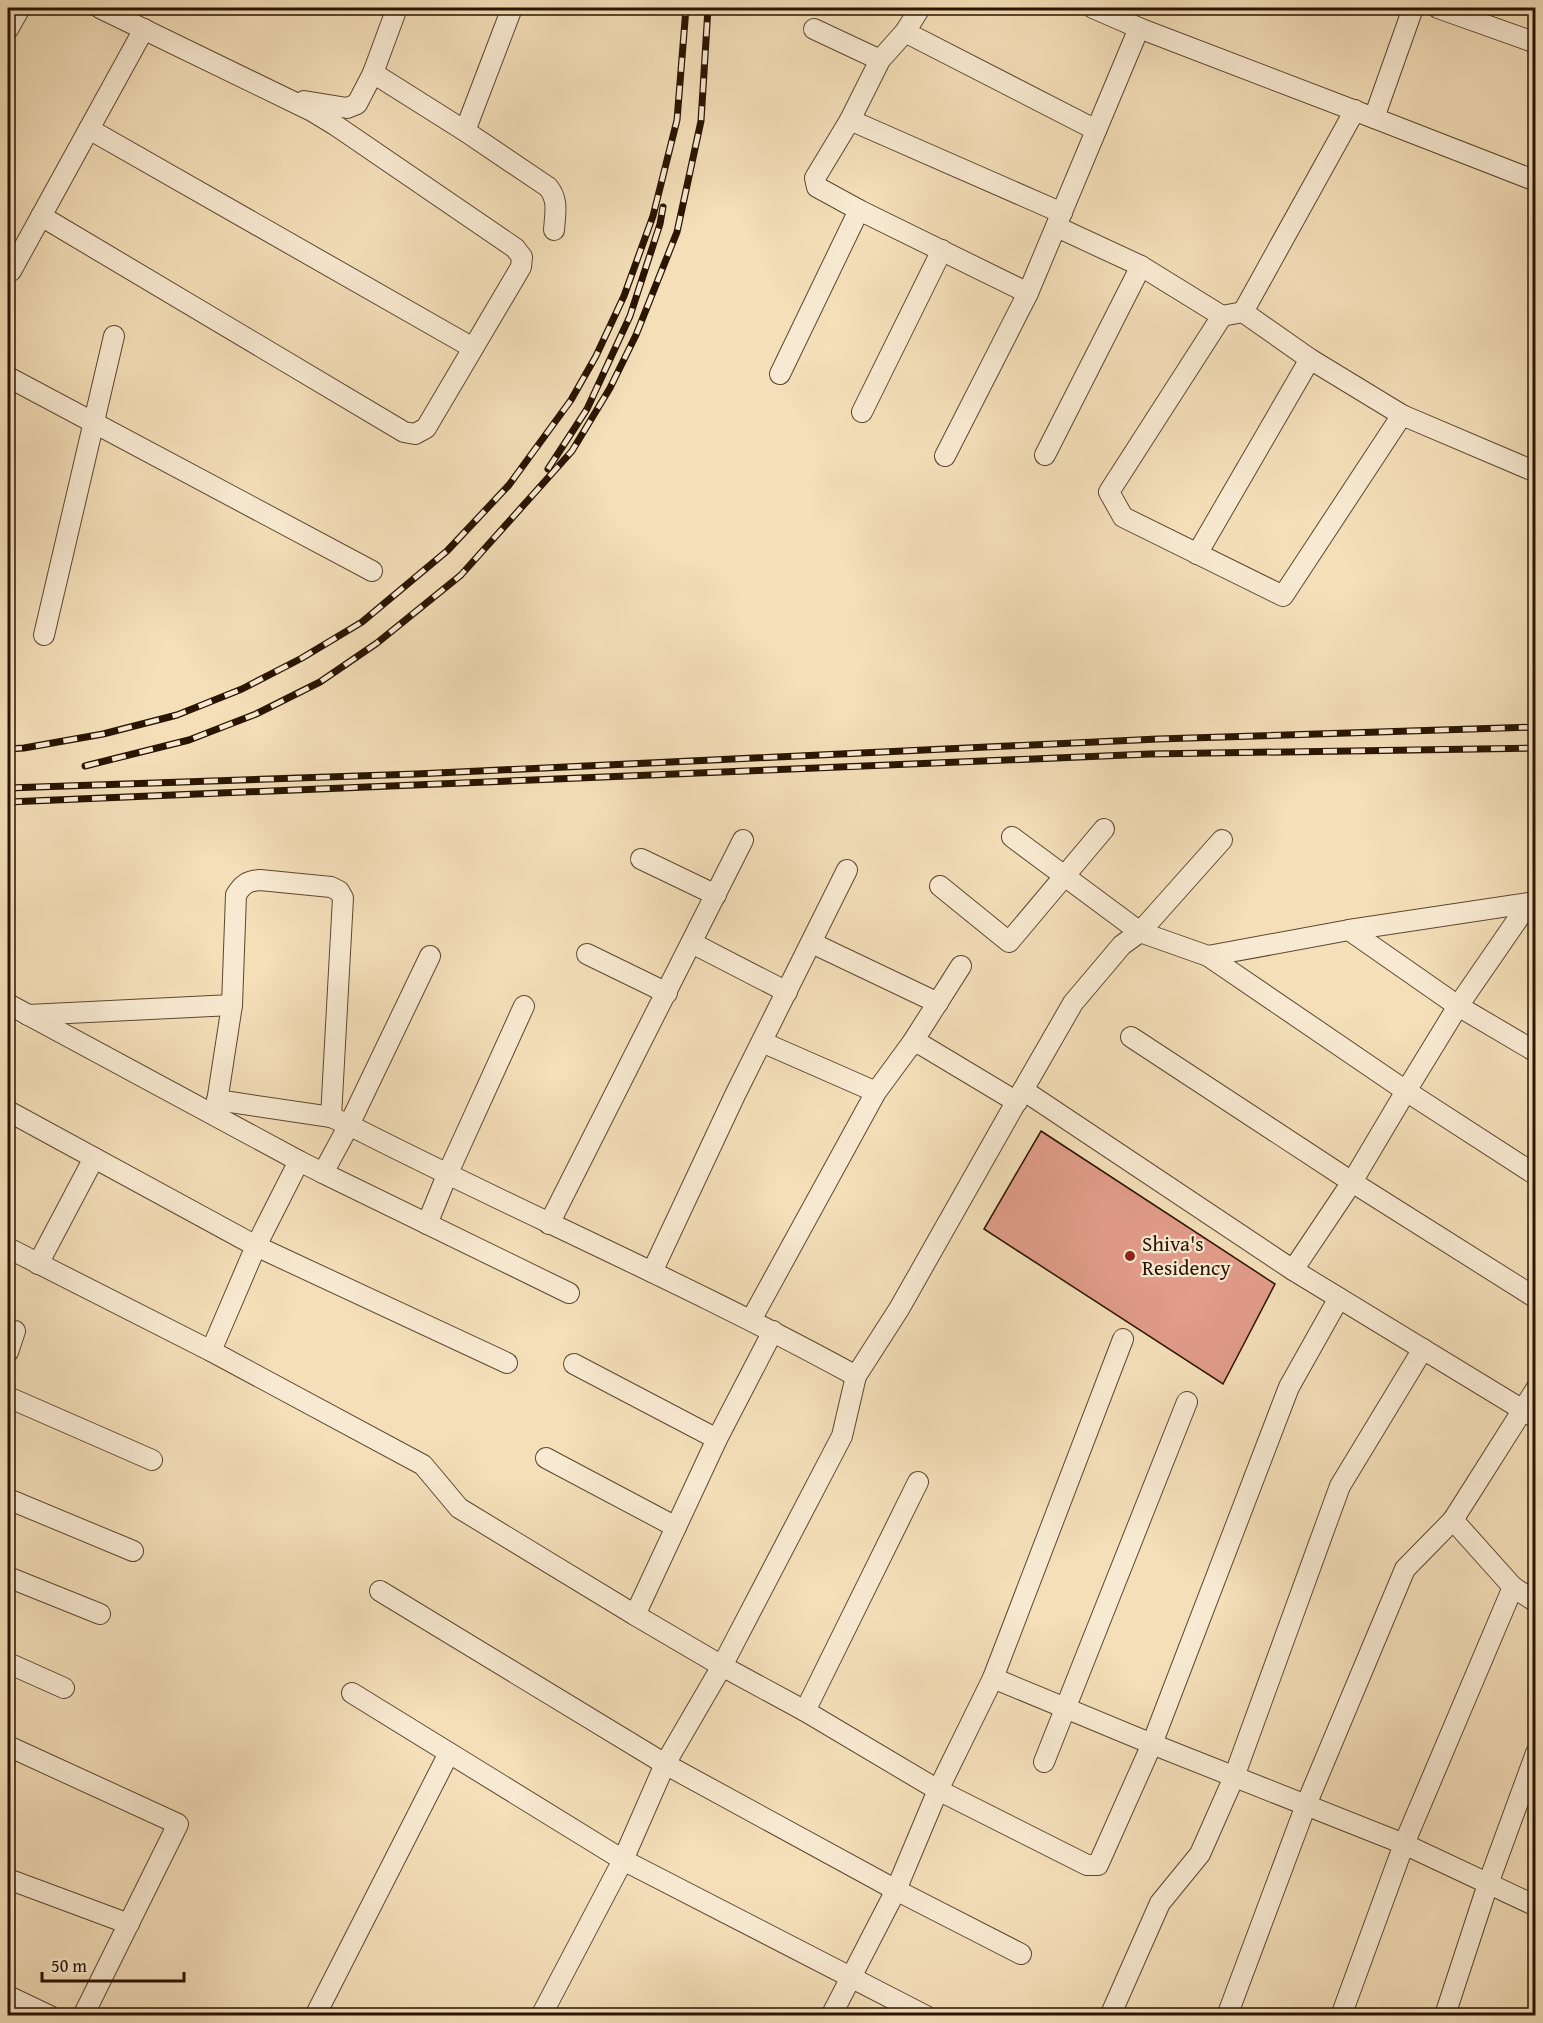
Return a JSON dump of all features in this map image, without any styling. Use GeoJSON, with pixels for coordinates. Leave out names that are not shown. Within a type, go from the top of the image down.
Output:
{"type":"FeatureCollection","features":[{"type":"Feature","properties":{"kind":"street"},"geometry":{"type":"LineString","coordinates":[[8,29],[20,8]]}},
{"type":"Feature","properties":{"kind":"street"},"geometry":{"type":"LineString","coordinates":[[41,216],[404,432],[415,434],[426,428],[521,267],[522,257],[515,248],[335,125],[286,98],[100,8]]}},
{"type":"Feature","properties":{"kind":"street"},"geometry":{"type":"LineString","coordinates":[[286,98],[353,107],[361,99],[373,73],[397,8]]}},
{"type":"Feature","properties":{"kind":"street"},"geometry":{"type":"LineString","coordinates":[[465,131],[512,8]]}},
{"type":"Feature","properties":{"kind":"street"},"geometry":{"type":"LineString","coordinates":[[920,8],[905,32],[880,60],[850,120],[815,178],[817,187],[1028,293]]}},
{"type":"Feature","properties":{"kind":"street"},"geometry":{"type":"LineString","coordinates":[[1093,8],[1139,28],[1536,181]]}},
{"type":"Feature","properties":{"kind":"street"},"geometry":{"type":"LineString","coordinates":[[1374,118],[1413,8]]}},
{"type":"Feature","properties":{"kind":"street"},"geometry":{"type":"LineString","coordinates":[[1438,8],[1536,43]]}},
{"type":"Feature","properties":{"kind":"street"},"geometry":{"type":"LineString","coordinates":[[945,456],[1028,293],[1139,28]]}},
{"type":"Feature","properties":{"kind":"street"},"geometry":{"type":"LineString","coordinates":[[11,271],[144,29]]}},
{"type":"Feature","properties":{"kind":"street"},"geometry":{"type":"LineString","coordinates":[[814,29],[880,60]]}},
{"type":"Feature","properties":{"kind":"street"},"geometry":{"type":"LineString","coordinates":[[905,32],[1096,130]]}},
{"type":"Feature","properties":{"kind":"street"},"geometry":{"type":"LineString","coordinates":[[373,73],[548,187],[556,201],[554,230]]}},
{"type":"Feature","properties":{"kind":"street"},"geometry":{"type":"LineString","coordinates":[[1242,312],[1354,110]]}},
{"type":"Feature","properties":{"kind":"street"},"geometry":{"type":"LineString","coordinates":[[850,120],[1059,220],[1141,266],[1222,316],[1242,312],[1310,359],[1402,415],[1536,472]]}},
{"type":"Feature","properties":{"kind":"street"},"geometry":{"type":"LineString","coordinates":[[89,129],[473,348]]}},
{"type":"Feature","properties":{"kind":"street"},"geometry":{"type":"LineString","coordinates":[[780,374],[859,210]]}},
{"type":"Feature","properties":{"kind":"street"},"geometry":{"type":"LineString","coordinates":[[862,412],[942,250]]}},
{"type":"Feature","properties":{"kind":"street"},"geometry":{"type":"LineString","coordinates":[[1045,455],[1141,266]]}},
{"type":"Feature","properties":{"kind":"street"},"geometry":{"type":"LineString","coordinates":[[1222,316],[1109,492],[1123,517],[1283,596],[1402,415]]}},
{"type":"Feature","properties":{"kind":"street"},"geometry":{"type":"LineString","coordinates":[[44,635],[114,336]]}},
{"type":"Feature","properties":{"kind":"street"},"geometry":{"type":"LineString","coordinates":[[1197,554],[1310,359]]}},
{"type":"Feature","properties":{"kind":"street"},"geometry":{"type":"LineString","coordinates":[[8,377],[372,571]]}},
{"type":"Feature","properties":{"kind":"street"},"geometry":{"type":"LineString","coordinates":[[940,886],[1009,942],[1104,830]]}},
{"type":"Feature","properties":{"kind":"street"},"geometry":{"type":"LineString","coordinates":[[1012,837],[1140,932],[1208,956],[1406,1091],[1536,1175]]}},
{"type":"Feature","properties":{"kind":"street"},"geometry":{"type":"LineString","coordinates":[[549,1224],[743,840]]}},
{"type":"Feature","properties":{"kind":"street"},"geometry":{"type":"LineString","coordinates":[[541,2016],[623,1860],[665,1764],[722,1666],[842,1436],[856,1376],[899,1309],[1073,1003],[1122,945],[1140,932],[1222,840]]}},
{"type":"Feature","properties":{"kind":"street"},"geometry":{"type":"LineString","coordinates":[[641,859],[716,895]]}},
{"type":"Feature","properties":{"kind":"street"},"geometry":{"type":"LineString","coordinates":[[652,1272],[847,870]]}},
{"type":"Feature","properties":{"kind":"street"},"geometry":{"type":"LineString","coordinates":[[216,1108],[232,1005],[236,896],[241,886],[250,880],[260,880],[331,887],[339,891],[343,898],[340,1121]]}},
{"type":"Feature","properties":{"kind":"street"},"geometry":{"type":"LineString","coordinates":[[1208,956],[1349,930],[1533,904]]}},
{"type":"Feature","properties":{"kind":"street"},"geometry":{"type":"LineString","coordinates":[[1293,1270],[1352,1182],[1458,1006],[1533,904]]}},
{"type":"Feature","properties":{"kind":"street"},"geometry":{"type":"LineString","coordinates":[[1349,930],[1458,1006],[1536,1052]]}},
{"type":"Feature","properties":{"kind":"street"},"geometry":{"type":"LineString","coordinates":[[812,943],[938,1003]]}},
{"type":"Feature","properties":{"kind":"street"},"geometry":{"type":"LineString","coordinates":[[692,944],[787,992]]}},
{"type":"Feature","properties":{"kind":"street"},"geometry":{"type":"LineString","coordinates":[[587,954],[667,993]]}},
{"type":"Feature","properties":{"kind":"street"},"geometry":{"type":"LineString","coordinates":[[323,1173],[340,1121],[430,956]]}},
{"type":"Feature","properties":{"kind":"street"},"geometry":{"type":"LineString","coordinates":[[751,1320],[876,1092],[912,1043],[961,966]]}},
{"type":"Feature","properties":{"kind":"street"},"geometry":{"type":"LineString","coordinates":[[8,1004],[216,1108],[299,1161],[569,1293]]}},
{"type":"Feature","properties":{"kind":"street"},"geometry":{"type":"LineString","coordinates":[[28,1015],[232,1005]]}},
{"type":"Feature","properties":{"kind":"street"},"geometry":{"type":"LineString","coordinates":[[427,1224],[524,1006]]}},
{"type":"Feature","properties":{"kind":"street"},"geometry":{"type":"LineString","coordinates":[[1131,1037],[1352,1182],[1536,1298]]}},
{"type":"Feature","properties":{"kind":"street"},"geometry":{"type":"LineString","coordinates":[[762,1042],[876,1092]]}},
{"type":"Feature","properties":{"kind":"street"},"geometry":{"type":"LineString","coordinates":[[912,1043],[1020,1096],[1293,1270],[1529,1414]]}},
{"type":"Feature","properties":{"kind":"street"},"geometry":{"type":"LineString","coordinates":[[216,1108],[340,1121],[447,1175],[773,1330],[856,1376]]}},
{"type":"Feature","properties":{"kind":"street"},"geometry":{"type":"LineString","coordinates":[[8,1111],[256,1246],[507,1363]]}},
{"type":"Feature","properties":{"kind":"street"},"geometry":{"type":"LineString","coordinates":[[38,1264],[94,1158]]}},
{"type":"Feature","properties":{"kind":"street"},"geometry":{"type":"LineString","coordinates":[[212,1351],[256,1246],[299,1161]]}},
{"type":"Feature","properties":{"kind":"street"},"geometry":{"type":"LineString","coordinates":[[8,1248],[212,1351],[423,1465],[459,1508],[635,1615],[805,1711],[938,1790],[1087,1866],[1098,1865],[1152,1744],[1289,1387],[1338,1298]]}},
{"type":"Feature","properties":{"kind":"street"},"geometry":{"type":"LineString","coordinates":[[635,1615],[717,1439],[773,1330]]}},
{"type":"Feature","properties":{"kind":"street"},"geometry":{"type":"LineString","coordinates":[[8,1352],[15,1331]]}},
{"type":"Feature","properties":{"kind":"street"},"geometry":{"type":"LineString","coordinates":[[831,2016],[896,1890],[938,1790],[993,1678],[1123,1339]]}},
{"type":"Feature","properties":{"kind":"street"},"geometry":{"type":"LineString","coordinates":[[1110,2016],[1160,1903],[1200,1854],[1234,1777],[1340,1486],[1423,1349]]}},
{"type":"Feature","properties":{"kind":"street"},"geometry":{"type":"LineString","coordinates":[[574,1364],[717,1439]]}},
{"type":"Feature","properties":{"kind":"street"},"geometry":{"type":"LineString","coordinates":[[1227,2016],[1306,1805],[1405,1569],[1453,1520],[1529,1414],[1536,1389]]}},
{"type":"Feature","properties":{"kind":"street"},"geometry":{"type":"LineString","coordinates":[[8,1397],[152,1460]]}},
{"type":"Feature","properties":{"kind":"street"},"geometry":{"type":"LineString","coordinates":[[1044,1762],[1187,1402]]}},
{"type":"Feature","properties":{"kind":"street"},"geometry":{"type":"LineString","coordinates":[[546,1458],[676,1527]]}},
{"type":"Feature","properties":{"kind":"street"},"geometry":{"type":"LineString","coordinates":[[805,1711],[918,1482]]}},
{"type":"Feature","properties":{"kind":"street"},"geometry":{"type":"LineString","coordinates":[[8,1499],[133,1551]]}},
{"type":"Feature","properties":{"kind":"street"},"geometry":{"type":"LineString","coordinates":[[1453,1520],[1513,1587],[1536,1602]]}},
{"type":"Feature","properties":{"kind":"street"},"geometry":{"type":"LineString","coordinates":[[8,1577],[100,1614]]}},
{"type":"Feature","properties":{"kind":"street"},"geometry":{"type":"LineString","coordinates":[[1341,2016],[1404,1844],[1513,1587]]}},
{"type":"Feature","properties":{"kind":"street"},"geometry":{"type":"LineString","coordinates":[[380,1591],[665,1764],[896,1890],[1021,1954]]}},
{"type":"Feature","properties":{"kind":"street"},"geometry":{"type":"LineString","coordinates":[[8,1663],[64,1688]]}},
{"type":"Feature","properties":{"kind":"street"},"geometry":{"type":"LineString","coordinates":[[993,1678],[1404,1844],[1536,1906]]}},
{"type":"Feature","properties":{"kind":"street"},"geometry":{"type":"LineString","coordinates":[[352,1693],[623,1860],[926,2016]]}},
{"type":"Feature","properties":{"kind":"street"},"geometry":{"type":"LineString","coordinates":[[8,1746],[178,1824],[83,2016]]}},
{"type":"Feature","properties":{"kind":"street"},"geometry":{"type":"LineString","coordinates":[[315,2016],[449,1753]]}},
{"type":"Feature","properties":{"kind":"street"},"geometry":{"type":"LineString","coordinates":[[1446,2012],[1488,1884],[1536,1753]]}},
{"type":"Feature","properties":{"kind":"street"},"geometry":{"type":"LineString","coordinates":[[8,1879],[129,1924]]}},
{"type":"Feature","properties":{"kind":"street"},"geometry":{"type":"LineString","coordinates":[[8,1996],[50,2016]]}},
{"type":"Feature","properties":{"kind":"building","name":"Shiva's Residency"},"geometry":{"type":"Polygon","coordinates":[[[1041,1131],[1275,1284],[1223,1384],[984,1229],[1041,1131]]]}},
{"type":"Feature","properties":{"kind":"railway"},"geometry":{"type":"LineString","coordinates":[[8,749],[103,734],[177,715],[242,689],[302,658],[362,622],[447,551],[509,485],[571,400],[596,356],[624,296],[653,216],[677,120],[686,8]]}},
{"type":"Feature","properties":{"kind":"railway"},"geometry":{"type":"LineString","coordinates":[[85,766],[189,740],[256,714],[320,682],[377,643],[461,575],[572,451],[610,388],[636,335],[677,232],[701,121],[708,8]]}},
{"type":"Feature","properties":{"kind":"railway"},"geometry":{"type":"LineString","coordinates":[[548,469],[587,409],[630,316],[660,224],[663,207]]}},
{"type":"Feature","properties":{"kind":"railway"},"geometry":{"type":"LineString","coordinates":[[8,788],[416,774],[1158,739],[1536,727]]}},
{"type":"Feature","properties":{"kind":"railway"},"geometry":{"type":"LineString","coordinates":[[8,802],[1150,754],[1536,748]]}},
{"type":"Feature","properties":{"kind":"place","name":"Shiva's Residency"},"geometry":{"type":"Point","coordinates":[1130,1256]}}]}
